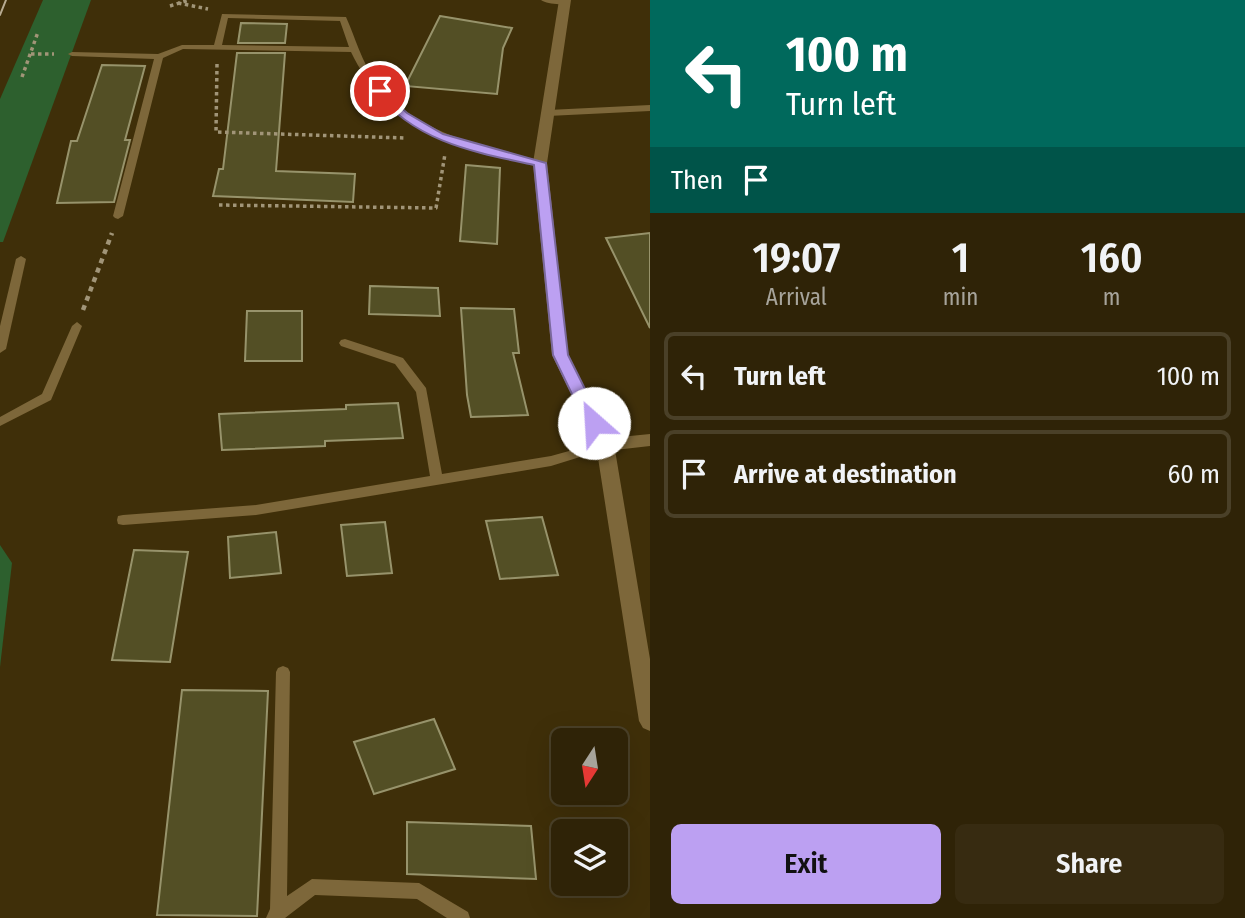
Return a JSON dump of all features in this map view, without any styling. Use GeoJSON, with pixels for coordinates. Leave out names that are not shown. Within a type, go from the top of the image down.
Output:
{"type":"FeatureCollection","features":[{"type":"Feature","properties":{"kind":"street"},"geometry":{"type":"LineString","coordinates":[[565,1],[540,163],[560,355],[605,445],[650,721]]}},
{"type":"Feature","properties":{"kind":"street"},"geometry":{"type":"LineString","coordinates":[[605,445],[650,440]]}},
{"type":"Feature","properties":{"kind":"lane"},"geometry":{"type":"LineString","coordinates":[[545,0],[565,1]]}},
{"type":"Feature","properties":{"kind":"lane"},"geometry":{"type":"LineString","coordinates":[[217,47],[226,16],[343,19],[351,50],[403,116],[448,140],[540,163]]}},
{"type":"Feature","properties":{"kind":"lane"},"geometry":{"type":"LineString","coordinates":[[72,54],[159,57],[182,47],[351,50]]}},
{"type":"Feature","properties":{"kind":"lane"},"geometry":{"type":"LineString","coordinates":[[118,216],[159,57]]}},
{"type":"Feature","properties":{"kind":"lane"},"geometry":{"type":"LineString","coordinates":[[548,113],[650,108]]}},
{"type":"Feature","properties":{"kind":"lane"},"geometry":{"type":"LineString","coordinates":[[0,349],[21,260]]}},
{"type":"Feature","properties":{"kind":"lane"},"geometry":{"type":"LineString","coordinates":[[0,422],[47,397],[77,326]]}},
{"type":"Feature","properties":{"kind":"lane"},"geometry":{"type":"LineString","coordinates":[[345,343],[399,361],[422,391],[436,478]]}},
{"type":"Feature","properties":{"kind":"lane"},"geometry":{"type":"LineString","coordinates":[[123,520],[256,510],[551,461],[605,445]]}},
{"type":"Feature","properties":{"kind":"lane"},"geometry":{"type":"LineString","coordinates":[[275,916],[283,672]]}},
{"type":"Feature","properties":{"kind":"lane"},"geometry":{"type":"LineString","coordinates":[[275,916],[312,887],[419,891],[462,918]]}},
{"type":"Feature","properties":{"kind":"path"},"geometry":{"type":"LineString","coordinates":[[170,6],[189,0]]}},
{"type":"Feature","properties":{"kind":"path"},"geometry":{"type":"LineString","coordinates":[[178,3],[217,11]]}},
{"type":"Feature","properties":{"kind":"path"},"geometry":{"type":"LineString","coordinates":[[22,77],[38,32]]}},
{"type":"Feature","properties":{"kind":"path"},"geometry":{"type":"LineString","coordinates":[[217,47],[215,132],[448,140],[436,208],[219,205]]}},
{"type":"Feature","properties":{"kind":"path"},"geometry":{"type":"LineString","coordinates":[[77,326],[118,216]]}},
{"type":"Feature","properties":{"kind":"green space"},"geometry":{"type":"Polygon","coordinates":[[[43,0],[91,0],[3,242],[0,242],[0,99],[43,0]]]}},
{"type":"Feature","properties":{"kind":"green space"},"geometry":{"type":"Polygon","coordinates":[[[0,545],[12,563],[0,667],[0,545]]]}},
{"type":"Feature","properties":{"kind":"building"},"geometry":{"type":"Polygon","coordinates":[[[440,16],[512,28],[503,48],[497,94],[405,86],[440,16]]]}},
{"type":"Feature","properties":{"kind":"building"},"geometry":{"type":"Polygon","coordinates":[[[241,23],[287,24],[285,43],[238,43],[241,23]]]}},
{"type":"Feature","properties":{"kind":"building"},"geometry":{"type":"Polygon","coordinates":[[[237,53],[285,53],[276,171],[355,174],[353,202],[213,196],[219,169],[223,169],[237,53]]]}},
{"type":"Feature","properties":{"kind":"building"},"geometry":{"type":"Polygon","coordinates":[[[102,65],[145,66],[125,140],[130,140],[114,202],[57,203],[71,141],[77,141],[102,65]]]}},
{"type":"Feature","properties":{"kind":"building"},"geometry":{"type":"Polygon","coordinates":[[[466,165],[500,168],[497,244],[460,241],[466,165]]]}},
{"type":"Feature","properties":{"kind":"building"},"geometry":{"type":"Polygon","coordinates":[[[650,233],[650,328],[606,238],[650,233]]]}},
{"type":"Feature","properties":{"kind":"building"},"geometry":{"type":"Polygon","coordinates":[[[370,286],[438,288],[440,316],[369,314],[370,286]]]}},
{"type":"Feature","properties":{"kind":"building"},"geometry":{"type":"Polygon","coordinates":[[[461,308],[514,309],[519,353],[513,353],[528,415],[471,417],[461,308]]]}},
{"type":"Feature","properties":{"kind":"building"},"geometry":{"type":"Polygon","coordinates":[[[247,311],[302,311],[302,361],[245,361],[247,311]]]}},
{"type":"Feature","properties":{"kind":"building"},"geometry":{"type":"Polygon","coordinates":[[[398,403],[403,438],[325,441],[325,446],[222,450],[219,414],[346,409],[346,405],[398,403]]]}},
{"type":"Feature","properties":{"kind":"building"},"geometry":{"type":"Polygon","coordinates":[[[542,517],[558,575],[500,579],[486,521],[542,517]]]}},
{"type":"Feature","properties":{"kind":"building"},"geometry":{"type":"Polygon","coordinates":[[[385,522],[392,573],[347,576],[341,525],[385,522]]]}},
{"type":"Feature","properties":{"kind":"building"},"geometry":{"type":"Polygon","coordinates":[[[276,532],[281,573],[230,578],[228,537],[276,532]]]}},
{"type":"Feature","properties":{"kind":"building"},"geometry":{"type":"Polygon","coordinates":[[[134,550],[188,552],[170,662],[112,660],[134,550]]]}},
{"type":"Feature","properties":{"kind":"building"},"geometry":{"type":"Polygon","coordinates":[[[182,690],[268,691],[257,916],[157,915],[182,690]]]}},
{"type":"Feature","properties":{"kind":"building"},"geometry":{"type":"Polygon","coordinates":[[[434,719],[455,769],[374,794],[354,742],[434,719]]]}},
{"type":"Feature","properties":{"kind":"building"},"geometry":{"type":"Polygon","coordinates":[[[407,822],[531,826],[536,879],[407,874],[407,822]]]}},
{"type":"Feature","properties":{"kind":"tram line"},"geometry":{"type":"LineString","coordinates":[[0,15],[6,0]]}},
{"type":"Feature","properties":{"kind":"route"},"geometry":{"type":"LineString","coordinates":[[380,91],[403,116],[439,136],[470,148],[540,163],[560,355],[594,423]]}}]}
